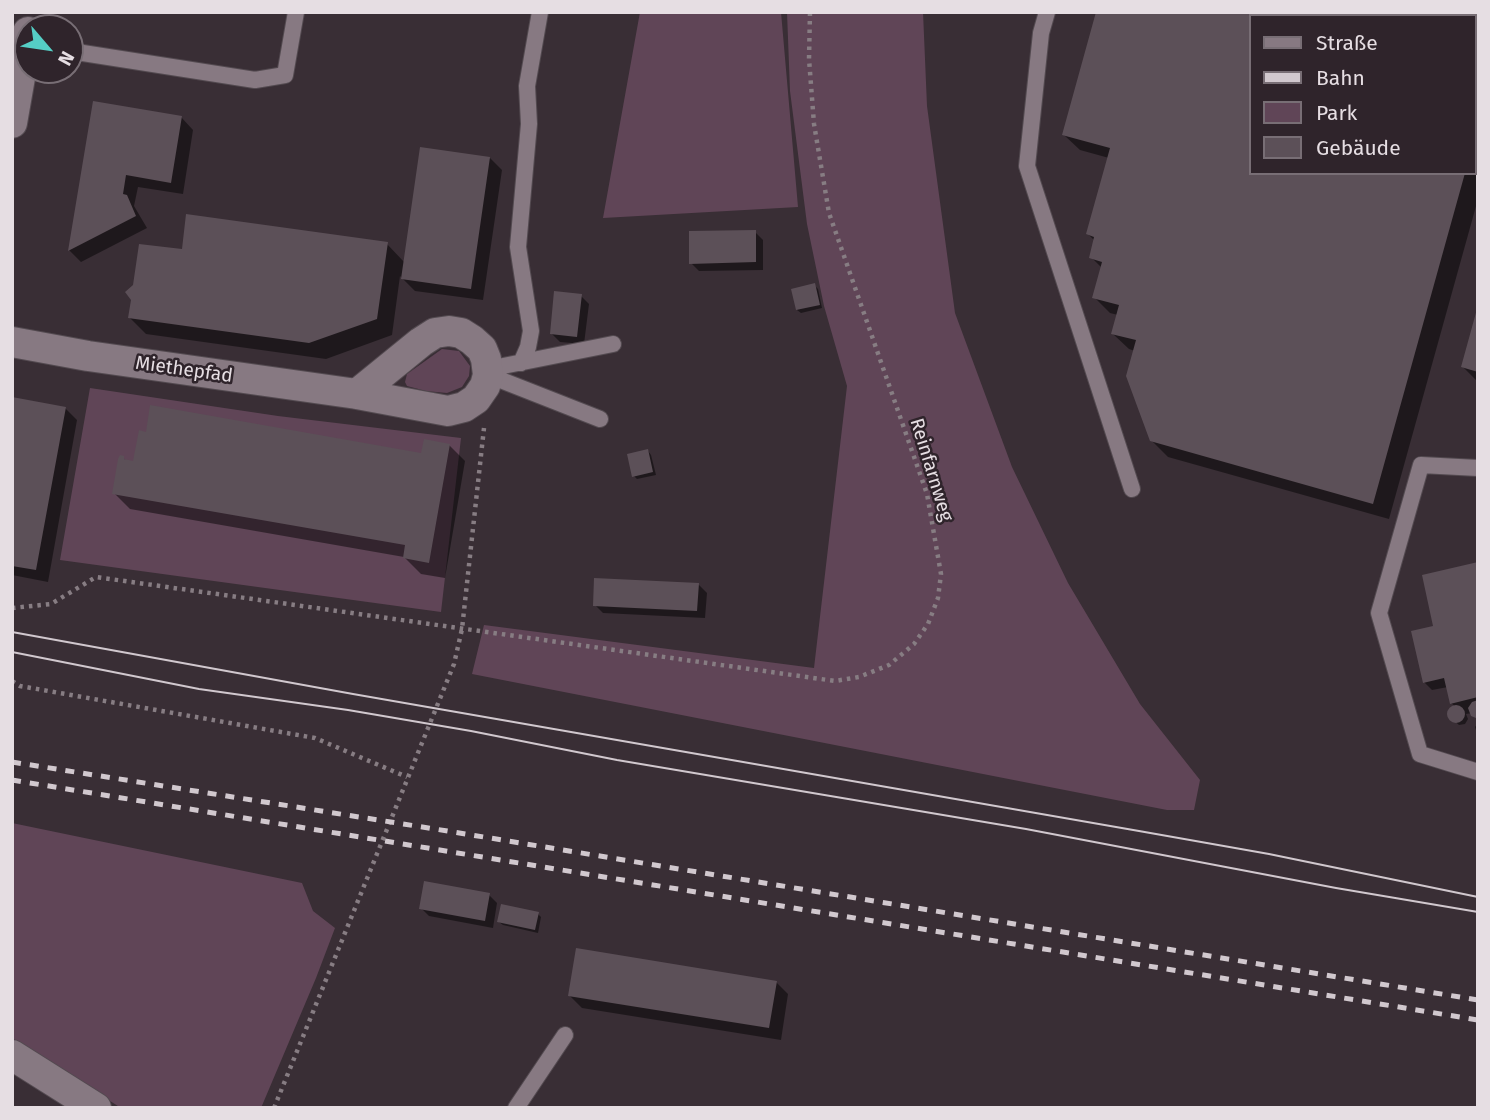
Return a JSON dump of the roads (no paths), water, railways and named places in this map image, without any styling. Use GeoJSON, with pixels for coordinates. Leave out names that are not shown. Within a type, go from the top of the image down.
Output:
{"type":"FeatureCollection","features":[{"type":"Feature","properties":{"kind":"street"},"geometry":{"type":"LineString","coordinates":[[12,122],[19,84]]}},
{"type":"Feature","properties":{"kind":"street"},"geometry":{"type":"LineString","coordinates":[[357,394],[435,333],[461,333],[472,340],[482,349],[488,372]]}},
{"type":"Feature","properties":{"kind":"street","name":"Miethepfad"},"geometry":{"type":"LineString","coordinates":[[12,342],[88,356],[357,394],[448,411],[464,407],[476,399],[485,386],[488,372]]}},
{"type":"Feature","properties":{"kind":"street"},"geometry":{"type":"LineString","coordinates":[[12,1055],[96,1108]]}},
{"type":"Feature","properties":{"kind":"lane"},"geometry":{"type":"LineString","coordinates":[[84,53],[256,80],[285,75],[296,12]]}},
{"type":"Feature","properties":{"kind":"lane"},"geometry":{"type":"LineString","coordinates":[[521,363],[528,347],[530,331],[518,247],[529,124],[527,86],[540,12]]}},
{"type":"Feature","properties":{"kind":"lane"},"geometry":{"type":"LineString","coordinates":[[1047,12],[1041,33],[1027,166],[1132,489]]}},
{"type":"Feature","properties":{"kind":"lane"},"geometry":{"type":"LineString","coordinates":[[488,372],[613,344]]}},
{"type":"Feature","properties":{"kind":"lane"},"geometry":{"type":"LineString","coordinates":[[488,372],[600,419]]}},
{"type":"Feature","properties":{"kind":"lane"},"geometry":{"type":"LineString","coordinates":[[1478,468],[1421,465],[1379,613],[1420,754],[1478,772]]}},
{"type":"Feature","properties":{"kind":"lane"},"geometry":{"type":"LineString","coordinates":[[516,1108],[565,1035]]}},
{"type":"Feature","properties":{"kind":"tram line"},"geometry":{"type":"LineString","coordinates":[[12,632],[1269,854],[1478,897]]}},
{"type":"Feature","properties":{"kind":"tram line"},"geometry":{"type":"LineString","coordinates":[[12,652],[199,689],[471,731],[617,760],[1026,829],[1478,912]]}},
{"type":"Feature","properties":{"kind":"railway"},"geometry":{"type":"LineString","coordinates":[[12,762],[1478,1000]]}},
{"type":"Feature","properties":{"kind":"railway"},"geometry":{"type":"LineString","coordinates":[[12,780],[1478,1020]]}}]}
